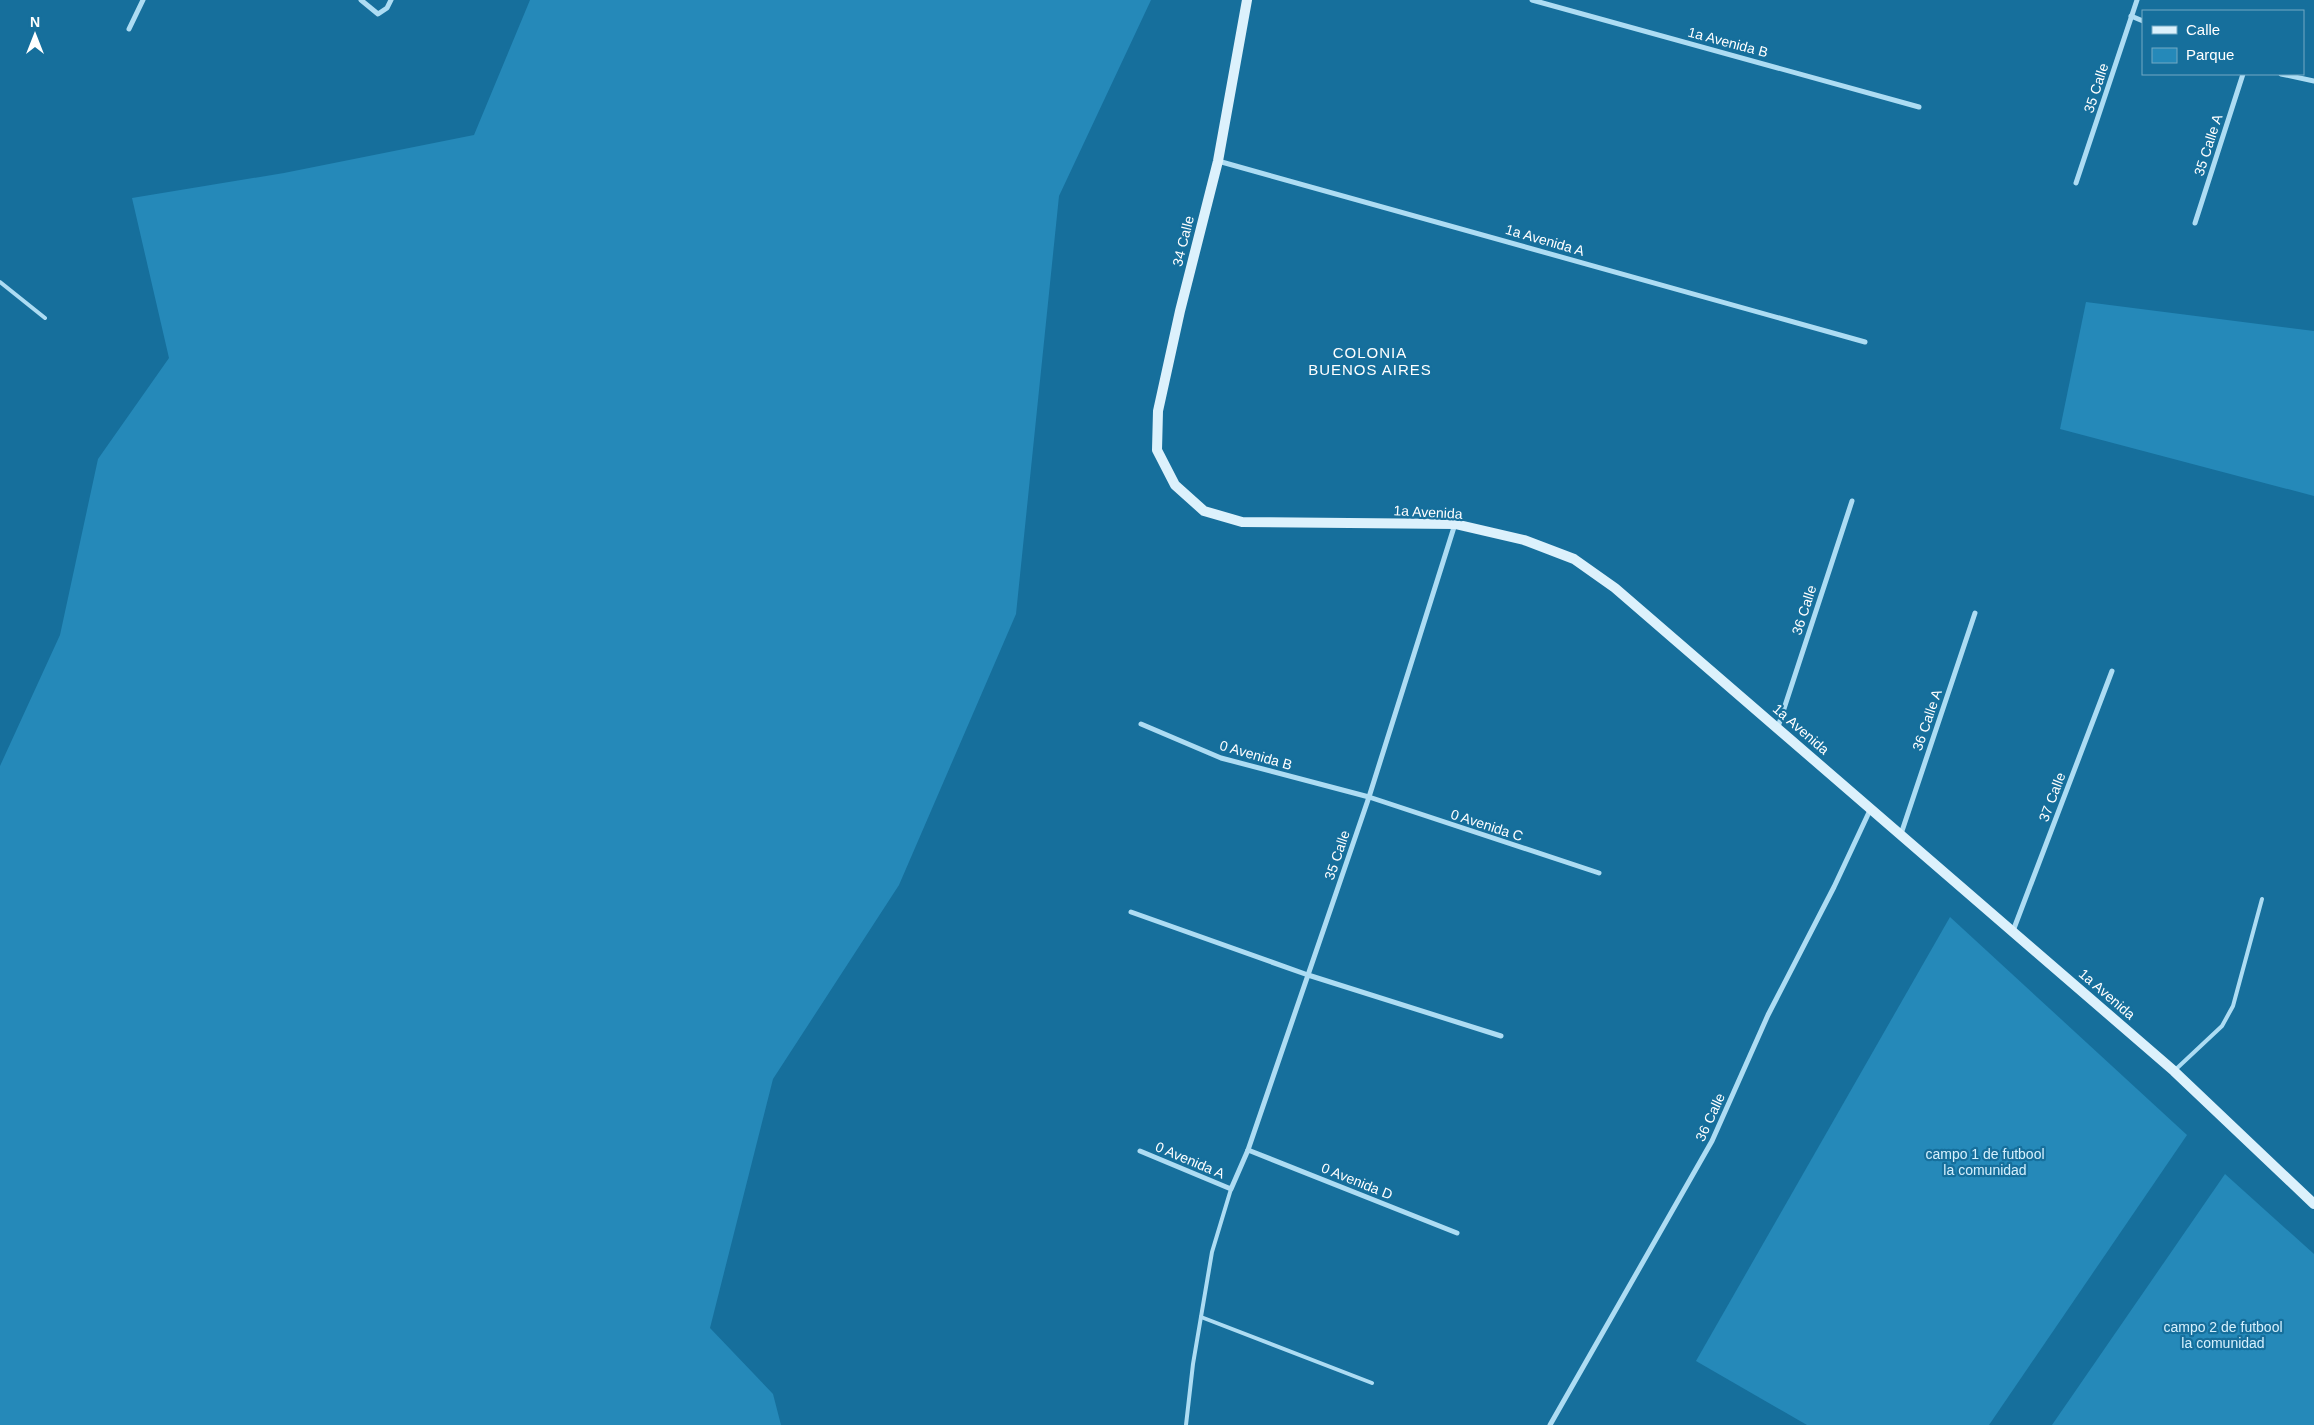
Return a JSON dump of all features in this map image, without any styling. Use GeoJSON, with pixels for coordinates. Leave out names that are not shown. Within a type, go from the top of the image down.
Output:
{"type":"FeatureCollection","features":[{"type":"Feature","properties":{"kind":"street"},"geometry":{"type":"LineString","coordinates":[[130,29],[143,0]]}},
{"type":"Feature","properties":{"kind":"street"},"geometry":{"type":"LineString","coordinates":[[362,0],[378,14],[387,8],[390,0]]}},
{"type":"Feature","properties":{"kind":"street","name":"34 Calle"},"geometry":{"type":"LineString","coordinates":[[1175,485],[1157,450],[1158,411],[1180,312],[1218,161],[1247,0]]}},
{"type":"Feature","properties":{"kind":"street","name":"1a Avenida B"},"geometry":{"type":"LineString","coordinates":[[1532,0],[1919,106]]}},
{"type":"Feature","properties":{"kind":"street","name":"35 Calle"},"geometry":{"type":"LineString","coordinates":[[2076,183],[2137,0]]}},
{"type":"Feature","properties":{"kind":"street"},"geometry":{"type":"LineString","coordinates":[[2131,16],[2142,21]]}},
{"type":"Feature","properties":{"kind":"street","name":"35 Calle A"},"geometry":{"type":"LineString","coordinates":[[2195,223],[2243,75]]}},
{"type":"Feature","properties":{"kind":"street"},"geometry":{"type":"LineString","coordinates":[[2287,75],[2314,81]]}},
{"type":"Feature","properties":{"kind":"street","name":"1a Avenida A"},"geometry":{"type":"LineString","coordinates":[[1218,161],[1865,342]]}},
{"type":"Feature","properties":{"kind":"street","name":"1a Avenida"},"geometry":{"type":"LineString","coordinates":[[1175,485],[1204,511],[1242,522],[1455,524],[1524,540],[1574,559],[1615,588],[1778,727],[2174,1071],[2314,1204]]}},
{"type":"Feature","properties":{"kind":"street","name":"36 Calle"},"geometry":{"type":"LineString","coordinates":[[1778,727],[1852,501]]}},
{"type":"Feature","properties":{"kind":"street","name":"35 Calle"},"geometry":{"type":"LineString","coordinates":[[1231,1189],[1248,1150],[1369,798],[1455,524]]}},
{"type":"Feature","properties":{"kind":"street","name":"36 Calle A"},"geometry":{"type":"LineString","coordinates":[[1901,834],[1975,613]]}},
{"type":"Feature","properties":{"kind":"street","name":"37 Calle"},"geometry":{"type":"LineString","coordinates":[[2013,931],[2112,671]]}},
{"type":"Feature","properties":{"kind":"street","name":"0 Avenida B"},"geometry":{"type":"LineString","coordinates":[[1141,724],[1221,758],[1369,798]]}},
{"type":"Feature","properties":{"kind":"street","name":"0 Avenida C"},"geometry":{"type":"LineString","coordinates":[[1369,798],[1599,873]]}},
{"type":"Feature","properties":{"kind":"street","name":"36 Calle"},"geometry":{"type":"LineString","coordinates":[[1550,1425],[1712,1140],[1768,1015],[1834,887],[1871,807]]}},
{"type":"Feature","properties":{"kind":"street"},"geometry":{"type":"LineString","coordinates":[[1131,912],[1308,975],[1502,1036]]}},
{"type":"Feature","properties":{"kind":"street","name":"0 Avenida D"},"geometry":{"type":"LineString","coordinates":[[1248,1150],[1457,1232]]}},
{"type":"Feature","properties":{"kind":"street","name":"0 Avenida A"},"geometry":{"type":"LineString","coordinates":[[1140,1151],[1231,1189]]}},
{"type":"Feature","properties":{"kind":"lane"},"geometry":{"type":"LineString","coordinates":[[0,282],[45,318]]}},
{"type":"Feature","properties":{"kind":"lane"},"geometry":{"type":"LineString","coordinates":[[2174,1071],[2222,1026],[2234,1006],[2262,899]]}},
{"type":"Feature","properties":{"kind":"lane"},"geometry":{"type":"LineString","coordinates":[[1186,1425],[1212,1252],[1231,1189]]}},
{"type":"Feature","properties":{"kind":"lane"},"geometry":{"type":"LineString","coordinates":[[1201,1317],[1372,1383]]}},
{"type":"Feature","properties":{"kind":"green space"},"geometry":{"type":"Polygon","coordinates":[[[530,0],[1151,0],[1059,196],[1016,614],[899,885],[773,1079],[710,1328],[773,1394],[781,1425],[0,1425],[0,766],[60,635],[98,459],[169,358],[132,198],[284,173],[474,135],[530,0]]]}},
{"type":"Feature","properties":{"kind":"green space"},"geometry":{"type":"Polygon","coordinates":[[[2086,302],[2314,331],[2314,496],[2060,429],[2086,302]]]}},
{"type":"Feature","properties":{"kind":"green space","name":"campo 1 de futbool la comunidad"},"geometry":{"type":"Polygon","coordinates":[[[1950,917],[2187,1135],[1989,1425],[1807,1425],[1696,1361],[1950,917]]]}},
{"type":"Feature","properties":{"kind":"green space","name":"campo 2 de futbool la comunidad"},"geometry":{"type":"Polygon","coordinates":[[[2225,1174],[2314,1254],[2314,1425],[2052,1425],[2225,1174]]]}},
{"type":"Feature","properties":{"kind":"district","name":"COLONIA BUENOS AIRES"},"geometry":{"type":"Point","coordinates":[1370,360]}}]}
